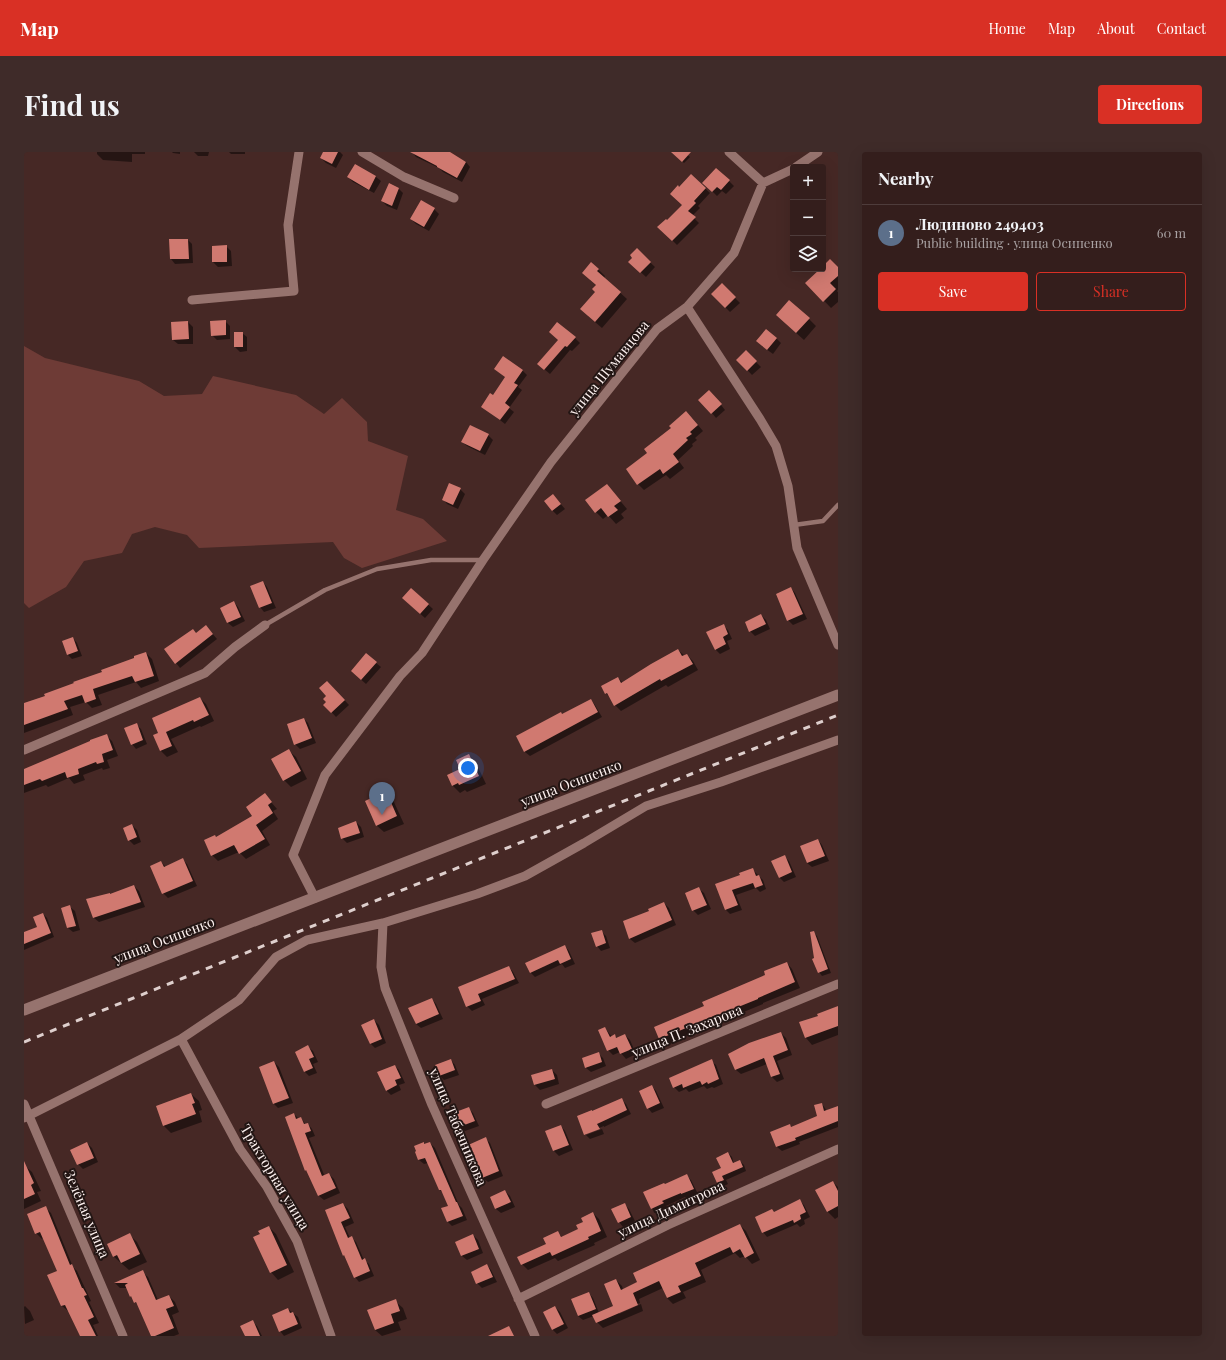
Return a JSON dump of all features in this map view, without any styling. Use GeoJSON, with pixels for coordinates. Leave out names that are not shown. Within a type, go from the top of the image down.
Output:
{"type":"FeatureCollection","features":[{"type":"Feature","properties":{"kind":"street"},"geometry":{"type":"LineString","coordinates":[[192,300],[294,291],[288,225],[299,152]]}},
{"type":"Feature","properties":{"kind":"street"},"geometry":{"type":"LineString","coordinates":[[362,152],[404,177],[454,198]]}},
{"type":"Feature","properties":{"kind":"street"},"geometry":{"type":"LineString","coordinates":[[729,152],[763,183],[790,170]]}},
{"type":"Feature","properties":{"kind":"street"},"geometry":{"type":"LineString","coordinates":[[800,164],[818,152]]}},
{"type":"Feature","properties":{"kind":"street","name":"улица Шумавцова"},"geometry":{"type":"LineString","coordinates":[[483,560],[551,462],[657,329],[687,308],[734,253],[763,183]]}},
{"type":"Feature","properties":{"kind":"street"},"geometry":{"type":"LineString","coordinates":[[687,308],[776,446],[788,486],[797,548],[838,645]]}},
{"type":"Feature","properties":{"kind":"street"},"geometry":{"type":"LineString","coordinates":[[315,898],[293,855],[326,775],[400,676],[422,653],[483,560]]}},
{"type":"Feature","properties":{"kind":"street"},"geometry":{"type":"LineString","coordinates":[[24,750],[205,673],[265,626]]}},
{"type":"Feature","properties":{"kind":"street","name":"улица Осипенко"},"geometry":{"type":"LineString","coordinates":[[24,1010],[838,695]]}},
{"type":"Feature","properties":{"kind":"street"},"geometry":{"type":"LineString","coordinates":[[27,1117],[181,1039],[239,1000],[276,956],[307,940],[384,923],[477,894],[525,876],[646,806],[721,782],[838,740]]}},
{"type":"Feature","properties":{"kind":"street","name":"улица Табачникова"},"geometry":{"type":"LineString","coordinates":[[384,923],[381,967],[385,988],[432,1105],[535,1336]]}},
{"type":"Feature","properties":{"kind":"street","name":"улица П. Захарова"},"geometry":{"type":"LineString","coordinates":[[546,1104],[838,984]]}},
{"type":"Feature","properties":{"kind":"street","name":"Тракторная улица"},"geometry":{"type":"LineString","coordinates":[[181,1039],[240,1149],[267,1187],[297,1241],[331,1336]]}},
{"type":"Feature","properties":{"kind":"street","name":"Зелёная улица"},"geometry":{"type":"LineString","coordinates":[[24,1104],[27,1117],[123,1336]]}},
{"type":"Feature","properties":{"kind":"street","name":"улица Димитрова"},"geometry":{"type":"LineString","coordinates":[[518,1299],[668,1225],[838,1150]]}},
{"type":"Feature","properties":{"kind":"lane"},"geometry":{"type":"LineString","coordinates":[[794,526],[823,521],[838,505]]}},
{"type":"Feature","properties":{"kind":"lane"},"geometry":{"type":"LineString","coordinates":[[265,626],[325,590],[377,568],[431,560],[483,560]]}},
{"type":"Feature","properties":{"kind":"shaded area"},"geometry":{"type":"Polygon","coordinates":[[[24,346],[45,358],[139,381],[164,396],[202,394],[213,376],[296,395],[324,414],[342,398],[367,422],[368,441],[408,456],[396,510],[423,519],[447,541],[362,568],[344,558],[333,542],[199,548],[187,535],[155,527],[132,534],[122,553],[84,561],[66,587],[29,608],[24,603],[24,346]]]}},
{"type":"Feature","properties":{"kind":"building"},"geometry":{"type":"Polygon","coordinates":[[[323,152],[338,152],[332,164],[320,158],[323,152]]]}},
{"type":"Feature","properties":{"kind":"building"},"geometry":{"type":"Polygon","coordinates":[[[410,152],[450,152],[466,162],[457,178],[410,152]]]}},
{"type":"Feature","properties":{"kind":"building"},"geometry":{"type":"Polygon","coordinates":[[[671,152],[691,152],[682,162],[671,152]]]}},
{"type":"Feature","properties":{"kind":"building"},"geometry":{"type":"Polygon","coordinates":[[[355,164],[376,176],[369,190],[347,177],[355,164]]]}},
{"type":"Feature","properties":{"kind":"building"},"geometry":{"type":"Polygon","coordinates":[[[716,168],[730,180],[721,190],[717,187],[712,192],[702,183],[716,168]]]}},
{"type":"Feature","properties":{"kind":"building"},"geometry":{"type":"Polygon","coordinates":[[[691,174],[706,188],[694,201],[696,203],[688,211],[696,217],[672,241],[657,227],[666,219],[667,220],[682,205],[670,194],[691,174]]]}},
{"type":"Feature","properties":{"kind":"building"},"geometry":{"type":"Polygon","coordinates":[[[389,183],[399,188],[392,206],[381,201],[389,183]]]}},
{"type":"Feature","properties":{"kind":"building"},"geometry":{"type":"Polygon","coordinates":[[[421,200],[435,208],[424,227],[410,219],[421,200]]]}},
{"type":"Feature","properties":{"kind":"building"},"geometry":{"type":"Polygon","coordinates":[[[169,239],[188,239],[189,259],[170,259],[169,239]]]}},
{"type":"Feature","properties":{"kind":"building"},"geometry":{"type":"Polygon","coordinates":[[[227,245],[227,262],[212,262],[212,246],[227,245]]]}},
{"type":"Feature","properties":{"kind":"building"},"geometry":{"type":"Polygon","coordinates":[[[637,248],[651,262],[640,273],[628,262],[632,258],[630,255],[637,248]]]}},
{"type":"Feature","properties":{"kind":"building"},"geometry":{"type":"Polygon","coordinates":[[[830,259],[838,267],[838,276],[830,283],[836,289],[823,302],[805,283],[817,272],[826,272],[826,263],[830,259]]]}},
{"type":"Feature","properties":{"kind":"building"},"geometry":{"type":"Polygon","coordinates":[[[591,262],[599,269],[597,271],[621,292],[595,322],[580,309],[595,292],[592,289],[596,285],[582,273],[591,262]]]}},
{"type":"Feature","properties":{"kind":"building"},"geometry":{"type":"Polygon","coordinates":[[[722,283],[736,297],[725,308],[711,294],[722,283]]]}},
{"type":"Feature","properties":{"kind":"building"},"geometry":{"type":"Polygon","coordinates":[[[789,300],[810,318],[796,333],[776,315],[789,300]]]}},
{"type":"Feature","properties":{"kind":"building"},"geometry":{"type":"Polygon","coordinates":[[[226,320],[226,335],[211,336],[210,321],[226,320]]]}},
{"type":"Feature","properties":{"kind":"building"},"geometry":{"type":"Polygon","coordinates":[[[188,321],[189,339],[172,340],[171,322],[188,321]]]}},
{"type":"Feature","properties":{"kind":"building"},"geometry":{"type":"Polygon","coordinates":[[[557,322],[576,337],[567,347],[565,346],[544,370],[537,364],[558,340],[549,332],[557,322]]]}},
{"type":"Feature","properties":{"kind":"building"},"geometry":{"type":"Polygon","coordinates":[[[766,329],[777,338],[767,350],[756,341],[766,329]]]}},
{"type":"Feature","properties":{"kind":"building"},"geometry":{"type":"Polygon","coordinates":[[[234,332],[243,332],[243,347],[234,347],[234,332]]]}},
{"type":"Feature","properties":{"kind":"building"},"geometry":{"type":"Polygon","coordinates":[[[746,350],[757,361],[747,371],[736,360],[746,350]]]}},
{"type":"Feature","properties":{"kind":"building"},"geometry":{"type":"Polygon","coordinates":[[[503,356],[523,370],[514,383],[518,385],[505,403],[510,407],[500,420],[481,407],[490,393],[493,395],[505,377],[494,369],[503,356]]]}},
{"type":"Feature","properties":{"kind":"building"},"geometry":{"type":"Polygon","coordinates":[[[709,390],[722,404],[711,414],[698,400],[709,390]]]}},
{"type":"Feature","properties":{"kind":"building"},"geometry":{"type":"Polygon","coordinates":[[[686,411],[698,425],[690,432],[692,434],[686,438],[688,440],[673,454],[679,462],[663,474],[660,469],[637,485],[626,469],[647,453],[644,449],[671,428],[669,426],[686,411]]]}},
{"type":"Feature","properties":{"kind":"building"},"geometry":{"type":"Polygon","coordinates":[[[470,425],[489,434],[480,451],[461,442],[470,425]]]}},
{"type":"Feature","properties":{"kind":"building"},"geometry":{"type":"Polygon","coordinates":[[[449,483],[461,488],[453,505],[442,500],[449,483]]]}},
{"type":"Feature","properties":{"kind":"building"},"geometry":{"type":"Polygon","coordinates":[[[607,484],[621,501],[614,506],[618,510],[608,517],[601,508],[595,513],[585,500],[607,484]]]}},
{"type":"Feature","properties":{"kind":"building"},"geometry":{"type":"Polygon","coordinates":[[[553,494],[561,504],[552,511],[544,501],[553,494]]]}},
{"type":"Feature","properties":{"kind":"building"},"geometry":{"type":"Polygon","coordinates":[[[263,581],[272,603],[259,608],[250,586],[263,581]]]}},
{"type":"Feature","properties":{"kind":"building"},"geometry":{"type":"Polygon","coordinates":[[[791,587],[803,614],[787,621],[776,594],[791,587]]]}},
{"type":"Feature","properties":{"kind":"building"},"geometry":{"type":"Polygon","coordinates":[[[411,588],[429,604],[420,614],[402,598],[411,588]]]}},
{"type":"Feature","properties":{"kind":"building"},"geometry":{"type":"Polygon","coordinates":[[[234,601],[241,617],[227,623],[220,608],[234,601]]]}},
{"type":"Feature","properties":{"kind":"building"},"geometry":{"type":"Polygon","coordinates":[[[761,614],[766,624],[749,632],[745,622],[761,614]]]}},
{"type":"Feature","properties":{"kind":"building"},"geometry":{"type":"Polygon","coordinates":[[[724,624],[728,634],[723,637],[726,644],[715,650],[706,632],[724,624]]]}},
{"type":"Feature","properties":{"kind":"building"},"geometry":{"type":"Polygon","coordinates":[[[206,625],[213,634],[175,664],[164,649],[193,629],[196,633],[206,625]]]}},
{"type":"Feature","properties":{"kind":"building"},"geometry":{"type":"Polygon","coordinates":[[[73,637],[78,651],[67,655],[62,641],[73,637]]]}},
{"type":"Feature","properties":{"kind":"building"},"geometry":{"type":"Polygon","coordinates":[[[678,649],[682,656],[687,654],[693,664],[661,681],[660,679],[614,706],[607,693],[605,694],[601,686],[618,677],[621,683],[678,649]]]}},
{"type":"Feature","properties":{"kind":"building"},"geometry":{"type":"Polygon","coordinates":[[[146,652],[154,676],[135,682],[132,676],[93,689],[96,699],[85,703],[82,695],[64,701],[68,709],[24,725],[24,703],[45,696],[44,694],[102,672],[101,670],[146,652]]]}},
{"type":"Feature","properties":{"kind":"building"},"geometry":{"type":"Polygon","coordinates":[[[366,653],[377,662],[361,680],[351,671],[366,653]]]}},
{"type":"Feature","properties":{"kind":"building"},"geometry":{"type":"Polygon","coordinates":[[[327,681],[345,700],[331,713],[323,705],[326,702],[323,699],[326,696],[319,688],[327,681]]]}},
{"type":"Feature","properties":{"kind":"building"},"geometry":{"type":"Polygon","coordinates":[[[200,697],[209,715],[194,722],[193,720],[166,732],[172,746],[160,751],[153,735],[158,733],[152,718],[200,697]]]}},
{"type":"Feature","properties":{"kind":"building"},"geometry":{"type":"Polygon","coordinates":[[[591,699],[598,712],[524,752],[516,736],[561,712],[562,714],[591,699]]]}},
{"type":"Feature","properties":{"kind":"building"},"geometry":{"type":"Polygon","coordinates":[[[304,718],[312,738],[294,745],[287,724],[304,718]]]}},
{"type":"Feature","properties":{"kind":"building"},"geometry":{"type":"Polygon","coordinates":[[[137,723],[143,740],[131,745],[124,728],[137,723]]]}},
{"type":"Feature","properties":{"kind":"building"},"geometry":{"type":"Polygon","coordinates":[[[107,734],[113,750],[102,754],[104,762],[97,764],[96,762],[78,769],[79,774],[67,778],[65,772],[42,781],[40,779],[24,785],[24,769],[107,734]]]}},
{"type":"Feature","properties":{"kind":"building"},"geometry":{"type":"Polygon","coordinates":[[[289,749],[301,771],[283,781],[271,759],[289,749]]]}},
{"type":"Feature","properties":{"kind":"building"},"geometry":{"type":"Polygon","coordinates":[[[469,754],[479,776],[459,785],[458,783],[452,786],[447,775],[460,769],[456,760],[469,754]]]}},
{"type":"Feature","properties":{"kind":"building"},"geometry":{"type":"Polygon","coordinates":[[[386,791],[397,816],[376,826],[365,801],[386,791]]]}},
{"type":"Feature","properties":{"kind":"building"},"geometry":{"type":"Polygon","coordinates":[[[265,793],[272,802],[268,805],[273,813],[256,825],[265,839],[239,854],[234,845],[211,856],[204,840],[215,835],[216,837],[252,816],[246,807],[265,793]]]}},
{"type":"Feature","properties":{"kind":"building"},"geometry":{"type":"Polygon","coordinates":[[[356,821],[360,833],[341,839],[338,828],[356,821]]]}},
{"type":"Feature","properties":{"kind":"building"},"geometry":{"type":"Polygon","coordinates":[[[132,824],[137,837],[128,841],[123,828],[132,824]]]}},
{"type":"Feature","properties":{"kind":"building"},"geometry":{"type":"Polygon","coordinates":[[[818,839],[825,856],[807,863],[800,846],[818,839]]]}},
{"type":"Feature","properties":{"kind":"building"},"geometry":{"type":"Polygon","coordinates":[[[785,855],[792,872],[779,878],[771,861],[785,855]]]}},
{"type":"Feature","properties":{"kind":"building"},"geometry":{"type":"Polygon","coordinates":[[[183,858],[193,881],[162,894],[150,866],[161,861],[164,867],[183,858]]]}},
{"type":"Feature","properties":{"kind":"building"},"geometry":{"type":"Polygon","coordinates":[[[753,868],[756,876],[759,875],[763,885],[755,888],[753,883],[732,890],[738,905],[725,910],[715,884],[740,875],[739,873],[753,868]]]}},
{"type":"Feature","properties":{"kind":"building"},"geometry":{"type":"Polygon","coordinates":[[[134,885],[141,902],[93,918],[86,899],[110,894],[134,885]]]}},
{"type":"Feature","properties":{"kind":"building"},"geometry":{"type":"Polygon","coordinates":[[[699,887],[707,905],[692,911],[685,893],[699,887]]]}},
{"type":"Feature","properties":{"kind":"building"},"geometry":{"type":"Polygon","coordinates":[[[664,902],[672,920],[629,939],[623,921],[649,911],[648,909],[664,902]]]}},
{"type":"Feature","properties":{"kind":"building"},"geometry":{"type":"Polygon","coordinates":[[[70,905],[76,926],[67,928],[61,908],[70,905]]]}},
{"type":"Feature","properties":{"kind":"building"},"geometry":{"type":"Polygon","coordinates":[[[43,913],[51,933],[24,944],[24,932],[37,927],[33,917],[43,913]]]}},
{"type":"Feature","properties":{"kind":"building"},"geometry":{"type":"Polygon","coordinates":[[[602,930],[606,943],[596,947],[591,933],[602,930]]]}},
{"type":"Feature","properties":{"kind":"building"},"geometry":{"type":"Polygon","coordinates":[[[814,931],[828,969],[818,973],[812,959],[814,958],[810,932],[814,931]]]}},
{"type":"Feature","properties":{"kind":"building"},"geometry":{"type":"Polygon","coordinates":[[[565,945],[571,959],[560,964],[558,960],[530,973],[525,963],[565,945]]]}},
{"type":"Feature","properties":{"kind":"building"},"geometry":{"type":"Polygon","coordinates":[[[787,962],[795,982],[758,999],[659,1039],[654,1027],[704,1006],[702,1002],[765,975],[764,971],[787,962]]]}},
{"type":"Feature","properties":{"kind":"building"},"geometry":{"type":"Polygon","coordinates":[[[509,966],[515,979],[478,994],[481,1001],[466,1007],[458,987],[509,966]]]}},
{"type":"Feature","properties":{"kind":"building"},"geometry":{"type":"Polygon","coordinates":[[[432,998],[439,1014],[416,1024],[408,1008],[432,998]]]}},
{"type":"Feature","properties":{"kind":"building"},"geometry":{"type":"Polygon","coordinates":[[[838,1006],[838,1026],[805,1038],[799,1022],[818,1016],[817,1014],[838,1006]]]}},
{"type":"Feature","properties":{"kind":"building"},"geometry":{"type":"Polygon","coordinates":[[[374,1019],[382,1039],[370,1044],[361,1025],[374,1019]]]}},
{"type":"Feature","properties":{"kind":"building"},"geometry":{"type":"Polygon","coordinates":[[[605,1027],[610,1037],[615,1034],[616,1038],[625,1034],[632,1049],[620,1054],[617,1047],[607,1051],[598,1030],[605,1027]]]}},
{"type":"Feature","properties":{"kind":"building"},"geometry":{"type":"Polygon","coordinates":[[[781,1032],[788,1050],[773,1056],[780,1074],[771,1077],[764,1058],[735,1070],[728,1054],[749,1043],[781,1032]]]}},
{"type":"Feature","properties":{"kind":"building"},"geometry":{"type":"Polygon","coordinates":[[[308,1045],[314,1057],[309,1059],[313,1068],[304,1072],[295,1052],[308,1045]]]}},
{"type":"Feature","properties":{"kind":"building"},"geometry":{"type":"Polygon","coordinates":[[[599,1052],[602,1062],[585,1068],[582,1058],[599,1052]]]}},
{"type":"Feature","properties":{"kind":"building"},"geometry":{"type":"Polygon","coordinates":[[[451,1059],[455,1070],[439,1076],[435,1065],[451,1059]]]}},
{"type":"Feature","properties":{"kind":"building"},"geometry":{"type":"Polygon","coordinates":[[[712,1059],[719,1079],[708,1084],[707,1082],[702,1085],[700,1081],[683,1088],[682,1084],[673,1088],[669,1078],[712,1059]]]}},
{"type":"Feature","properties":{"kind":"building"},"geometry":{"type":"Polygon","coordinates":[[[274,1061],[289,1098],[273,1104],[259,1067],[274,1061]]]}},
{"type":"Feature","properties":{"kind":"building"},"geometry":{"type":"Polygon","coordinates":[[[395,1065],[401,1078],[395,1080],[397,1085],[386,1091],[377,1072],[395,1065]]]}},
{"type":"Feature","properties":{"kind":"building"},"geometry":{"type":"Polygon","coordinates":[[[552,1069],[555,1079],[534,1085],[531,1075],[552,1069]]]}},
{"type":"Feature","properties":{"kind":"building"},"geometry":{"type":"Polygon","coordinates":[[[652,1085],[660,1103],[647,1109],[639,1091],[652,1085]]]}},
{"type":"Feature","properties":{"kind":"building"},"geometry":{"type":"Polygon","coordinates":[[[191,1093],[195,1103],[192,1104],[196,1114],[163,1126],[156,1106],[191,1093]]]}},
{"type":"Feature","properties":{"kind":"building"},"geometry":{"type":"Polygon","coordinates":[[[622,1098],[627,1110],[597,1124],[600,1129],[584,1135],[577,1116],[622,1098]]]}},
{"type":"Feature","properties":{"kind":"building"},"geometry":{"type":"Polygon","coordinates":[[[822,1103],[824,1111],[838,1106],[838,1121],[795,1138],[796,1140],[776,1147],[770,1132],[790,1124],[791,1127],[817,1116],[814,1105],[822,1103]]]}},
{"type":"Feature","properties":{"kind":"building"},"geometry":{"type":"Polygon","coordinates":[[[469,1107],[475,1121],[459,1127],[453,1113],[469,1107]]]}},
{"type":"Feature","properties":{"kind":"building"},"geometry":{"type":"Polygon","coordinates":[[[294,1113],[296,1119],[301,1117],[304,1124],[308,1123],[311,1131],[305,1133],[322,1176],[329,1173],[336,1188],[318,1196],[306,1170],[305,1171],[285,1117],[294,1113]]]}},
{"type":"Feature","properties":{"kind":"building"},"geometry":{"type":"Polygon","coordinates":[[[561,1125],[569,1145],[553,1151],[545,1131],[561,1125]]]}},
{"type":"Feature","properties":{"kind":"building"},"geometry":{"type":"Polygon","coordinates":[[[486,1137],[499,1171],[482,1178],[466,1146],[486,1137]]]}},
{"type":"Feature","properties":{"kind":"building"},"geometry":{"type":"Polygon","coordinates":[[[87,1142],[94,1158],[77,1165],[70,1150],[87,1142]]]}},
{"type":"Feature","properties":{"kind":"building"},"geometry":{"type":"Polygon","coordinates":[[[424,1142],[424,1144],[430,1142],[463,1216],[447,1222],[441,1208],[448,1206],[441,1190],[439,1190],[425,1158],[418,1160],[415,1152],[414,1146],[424,1142]]]}},
{"type":"Feature","properties":{"kind":"building"},"geometry":{"type":"Polygon","coordinates":[[[728,1152],[733,1163],[740,1160],[743,1167],[722,1176],[724,1180],[717,1183],[712,1172],[721,1168],[716,1158],[728,1152]]]}},
{"type":"Feature","properties":{"kind":"building"},"geometry":{"type":"Polygon","coordinates":[[[24,1161],[34,1183],[31,1185],[35,1194],[24,1199],[24,1161]]]}},
{"type":"Feature","properties":{"kind":"building"},"geometry":{"type":"Polygon","coordinates":[[[687,1174],[694,1189],[662,1201],[664,1203],[651,1209],[643,1192],[687,1174]]]}},
{"type":"Feature","properties":{"kind":"building"},"geometry":{"type":"Polygon","coordinates":[[[833,1181],[838,1191],[838,1206],[827,1212],[815,1190],[833,1181]]]}},
{"type":"Feature","properties":{"kind":"building"},"geometry":{"type":"Polygon","coordinates":[[[505,1190],[511,1202],[495,1209],[490,1197],[505,1190]]]}},
{"type":"Feature","properties":{"kind":"building"},"geometry":{"type":"Polygon","coordinates":[[[800,1199],[806,1212],[800,1215],[801,1219],[794,1223],[793,1220],[762,1233],[755,1217],[772,1209],[774,1212],[800,1199]]]}},
{"type":"Feature","properties":{"kind":"building"},"geometry":{"type":"Polygon","coordinates":[[[343,1203],[350,1218],[341,1222],[348,1238],[352,1236],[362,1260],[365,1258],[370,1271],[354,1278],[344,1255],[343,1256],[325,1210],[343,1203]]]}},
{"type":"Feature","properties":{"kind":"building"},"geometry":{"type":"Polygon","coordinates":[[[625,1203],[631,1217],[618,1223],[611,1209],[625,1203]]]}},
{"type":"Feature","properties":{"kind":"building"},"geometry":{"type":"Polygon","coordinates":[[[46,1206],[70,1265],[72,1264],[82,1288],[87,1295],[84,1296],[94,1317],[88,1320],[96,1336],[80,1336],[65,1305],[61,1306],[47,1275],[57,1271],[40,1232],[35,1234],[27,1214],[46,1206]]]}},
{"type":"Feature","properties":{"kind":"building"},"geometry":{"type":"Polygon","coordinates":[[[593,1212],[601,1231],[588,1237],[589,1239],[552,1256],[550,1252],[521,1265],[517,1257],[546,1244],[543,1238],[558,1231],[561,1237],[578,1229],[576,1225],[583,1222],[581,1218],[593,1212]]]}},
{"type":"Feature","properties":{"kind":"building"},"geometry":{"type":"Polygon","coordinates":[[[740,1224],[754,1253],[745,1258],[740,1249],[733,1253],[730,1247],[695,1263],[701,1276],[678,1286],[681,1292],[667,1298],[659,1281],[633,1293],[638,1305],[596,1323],[592,1315],[613,1306],[604,1284],[616,1279],[621,1290],[637,1282],[633,1273],[740,1224]]]}},
{"type":"Feature","properties":{"kind":"building"},"geometry":{"type":"Polygon","coordinates":[[[269,1226],[287,1265],[270,1273],[253,1237],[260,1234],[258,1231],[269,1226]]]}},
{"type":"Feature","properties":{"kind":"building"},"geometry":{"type":"Polygon","coordinates":[[[130,1233],[140,1254],[121,1263],[117,1255],[113,1257],[107,1244],[130,1233]]]}},
{"type":"Feature","properties":{"kind":"building"},"geometry":{"type":"Polygon","coordinates":[[[473,1234],[479,1249],[461,1256],[455,1242],[473,1234]]]}},
{"type":"Feature","properties":{"kind":"building"},"geometry":{"type":"Polygon","coordinates":[[[487,1264],[493,1277],[476,1284],[471,1272],[487,1264]]]}},
{"type":"Feature","properties":{"kind":"building"},"geometry":{"type":"Polygon","coordinates":[[[143,1270],[156,1300],[169,1295],[174,1306],[166,1309],[174,1328],[155,1336],[151,1336],[136,1302],[134,1303],[131,1296],[130,1297],[125,1285],[128,1283],[114,1283],[143,1270]]]}},
{"type":"Feature","properties":{"kind":"building"},"geometry":{"type":"Polygon","coordinates":[[[589,1292],[596,1309],[578,1316],[571,1299],[589,1292]]]}},
{"type":"Feature","properties":{"kind":"building"},"geometry":{"type":"Polygon","coordinates":[[[396,1299],[400,1311],[391,1314],[394,1323],[375,1330],[367,1310],[396,1299]]]}},
{"type":"Feature","properties":{"kind":"building"},"geometry":{"type":"Polygon","coordinates":[[[555,1306],[564,1324],[552,1330],[543,1312],[555,1306]]]}},
{"type":"Feature","properties":{"kind":"building"},"geometry":{"type":"Polygon","coordinates":[[[288,1308],[290,1313],[293,1312],[298,1324],[279,1332],[272,1315],[288,1308]]]}},
{"type":"Feature","properties":{"kind":"building"},"geometry":{"type":"Polygon","coordinates":[[[253,1320],[260,1336],[245,1336],[240,1326],[253,1320]]]}},
{"type":"Feature","properties":{"kind":"building"},"geometry":{"type":"Polygon","coordinates":[[[509,1326],[514,1336],[488,1336],[509,1326]]]}},
{"type":"Feature","properties":{"kind":"railway"},"geometry":{"type":"LineString","coordinates":[[24,1042],[838,715]]}},
{"type":"Feature","properties":{"kind":"place","name":"Людиново 249403"},"geometry":{"type":"Point","coordinates":[382,815]}}]}
